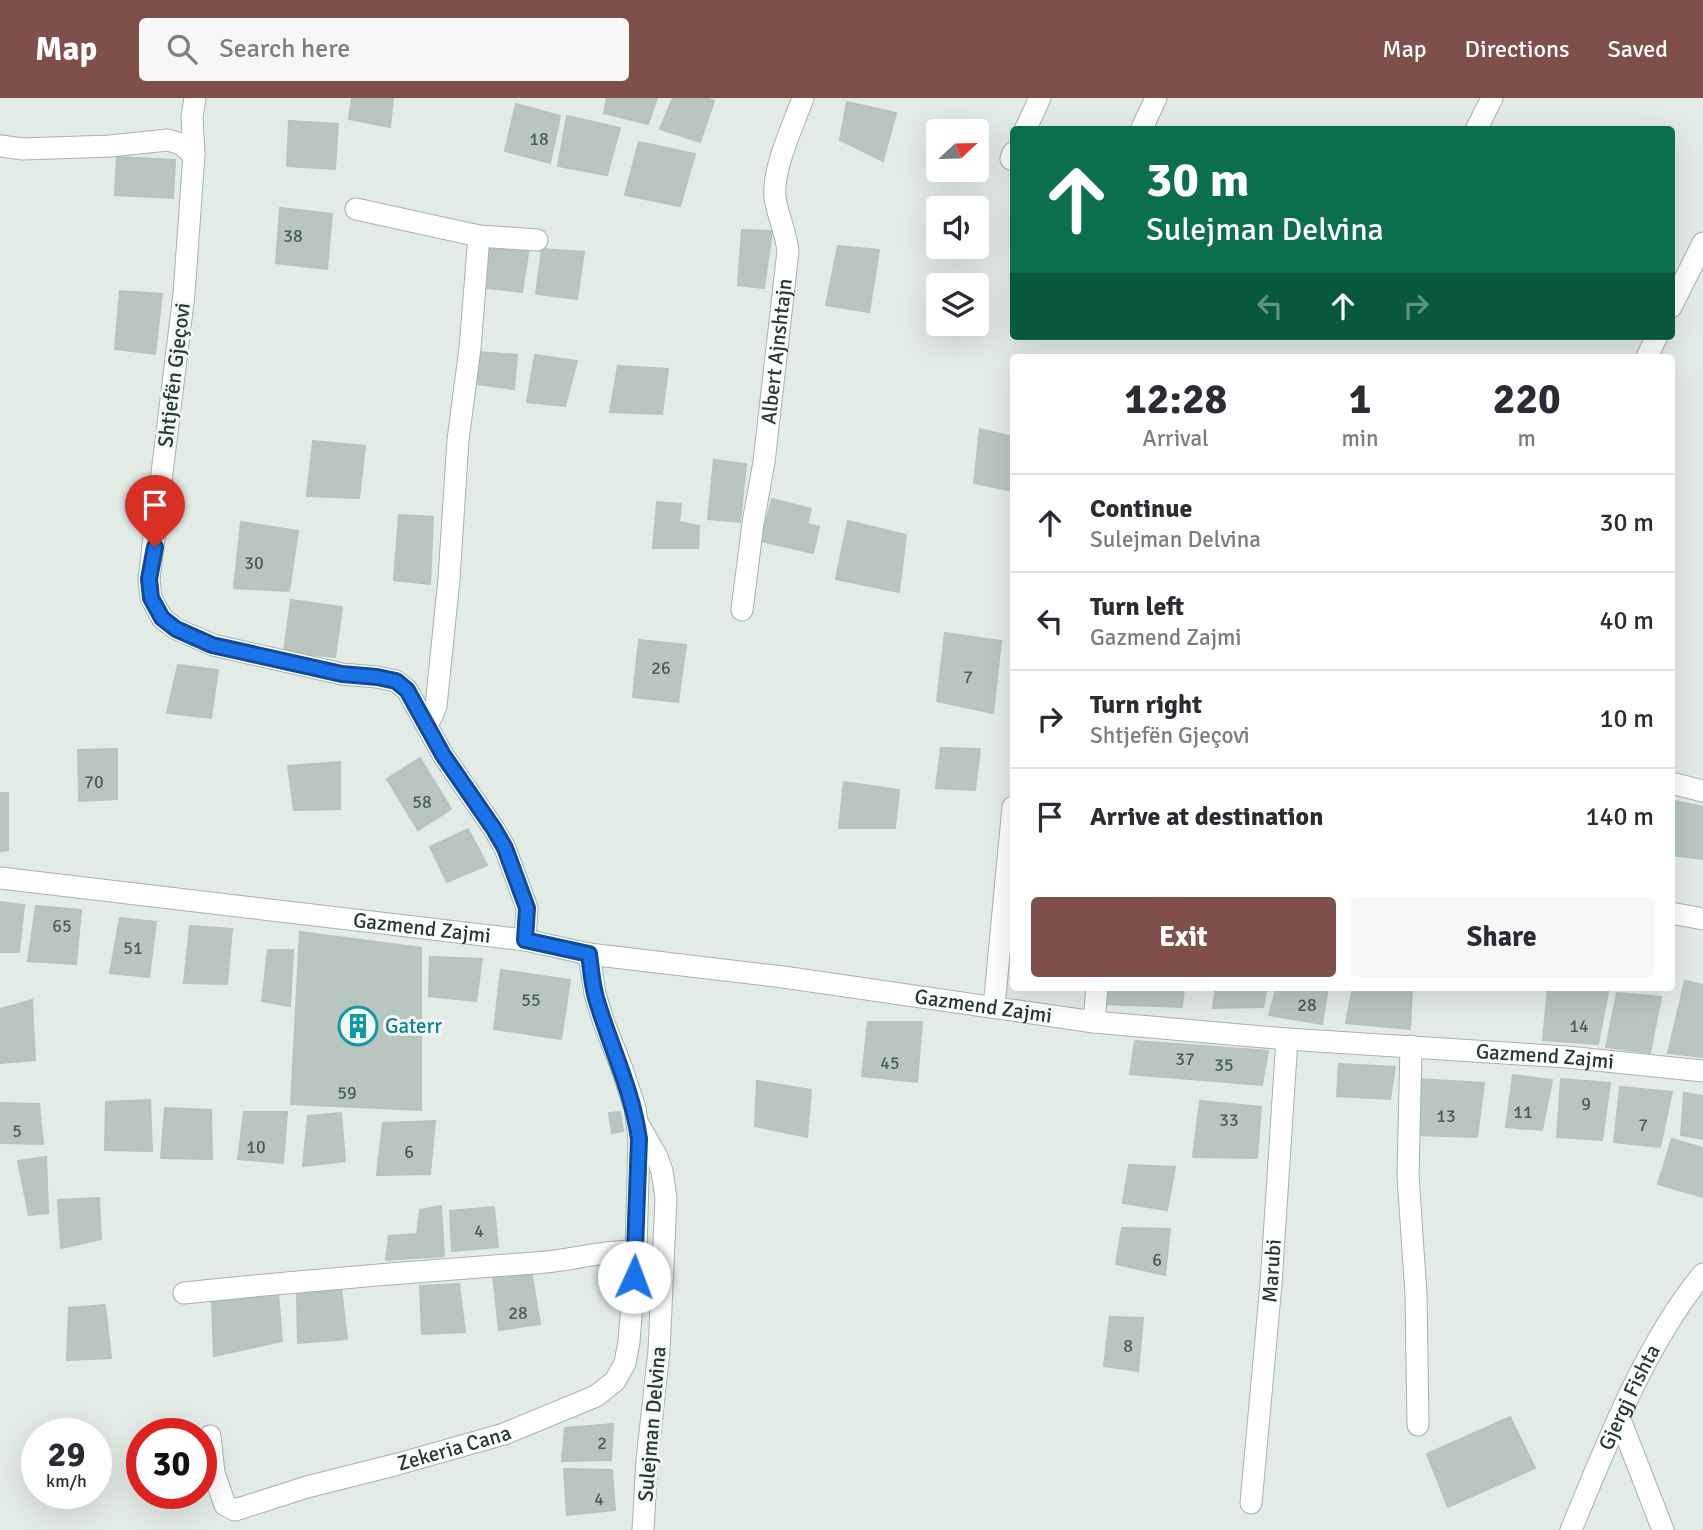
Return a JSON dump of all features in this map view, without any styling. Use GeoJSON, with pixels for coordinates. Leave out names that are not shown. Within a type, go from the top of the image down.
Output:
{"type":"FeatureCollection","features":[{"type":"Feature","properties":{"kind":"street","name":"Shtjefën Gjeçovi"},"geometry":{"type":"LineString","coordinates":[[194,98],[194,155],[184,294],[149,579],[151,598],[162,618],[176,629],[212,645],[342,674],[396,681],[407,690],[443,755],[505,848],[527,908],[525,940]]}},
{"type":"Feature","properties":{"kind":"street","name":"Albert Ajnshtajn"},"geometry":{"type":"LineString","coordinates":[[741,610],[764,461],[788,251],[786,231],[775,199],[775,179],[803,98]]}},
{"type":"Feature","properties":{"kind":"street"},"geometry":{"type":"LineString","coordinates":[[1027,126],[1040,98]]}},
{"type":"Feature","properties":{"kind":"street"},"geometry":{"type":"LineString","coordinates":[[1143,126],[1156,98]]}},
{"type":"Feature","properties":{"kind":"street"},"geometry":{"type":"LineString","coordinates":[[1478,126],[1492,98]]}},
{"type":"Feature","properties":{"kind":"street"},"geometry":{"type":"LineString","coordinates":[[0,146],[23,149],[110,146],[168,140],[181,144],[194,155]]}},
{"type":"Feature","properties":{"kind":"street"},"geometry":{"type":"LineString","coordinates":[[356,209],[479,236],[537,240]]}},
{"type":"Feature","properties":{"kind":"street"},"geometry":{"type":"LineString","coordinates":[[425,722],[431,718],[436,706],[449,579],[458,440],[470,348],[479,236]]}},
{"type":"Feature","properties":{"kind":"street"},"geometry":{"type":"LineString","coordinates":[[1675,299],[1703,243]]}},
{"type":"Feature","properties":{"kind":"street"},"geometry":{"type":"LineString","coordinates":[[1675,784],[1703,791]]}},
{"type":"Feature","properties":{"kind":"street"},"geometry":{"type":"LineString","coordinates":[[994,1007],[1010,839]]}},
{"type":"Feature","properties":{"kind":"street","name":"Gazmend Zajmi"},"geometry":{"type":"LineString","coordinates":[[0,878],[525,940],[589,954],[783,977],[1094,1022],[1287,1039],[1567,1057],[1703,1071]]}},
{"type":"Feature","properties":{"kind":"street"},"geometry":{"type":"LineString","coordinates":[[1675,914],[1703,919]]}},
{"type":"Feature","properties":{"kind":"street","name":"Sulejman Delvina"},"geometry":{"type":"LineString","coordinates":[[589,954],[595,994],[621,1066],[637,1122],[662,1171],[666,1198],[659,1351],[647,1460],[643,1530]]}},
{"type":"Feature","properties":{"kind":"street"},"geometry":{"type":"LineString","coordinates":[[1094,1022],[1097,991]]}},
{"type":"Feature","properties":{"kind":"street","name":"Marubi"},"geometry":{"type":"LineString","coordinates":[[1251,1503],[1271,1283],[1287,1039]]}},
{"type":"Feature","properties":{"kind":"street"},"geometry":{"type":"LineString","coordinates":[[1411,1046],[1408,1176],[1416,1294],[1418,1425]]}},
{"type":"Feature","properties":{"kind":"street","name":"Zekeria Cana"},"geometry":{"type":"LineString","coordinates":[[217,1482],[225,1505],[235,1510],[504,1434],[596,1396],[615,1381],[625,1363],[629,1342],[636,1251],[639,1139],[637,1122]]}},
{"type":"Feature","properties":{"kind":"street"},"geometry":{"type":"LineString","coordinates":[[184,1293],[558,1261],[636,1251]]}},
{"type":"Feature","properties":{"kind":"street","name":"Gjergj Fishta"},"geometry":{"type":"LineString","coordinates":[[1571,1530],[1619,1417],[1668,1322],[1685,1295],[1703,1274]]}},
{"type":"Feature","properties":{"kind":"street"},"geometry":{"type":"LineString","coordinates":[[1619,1417],[1663,1530]]}},
{"type":"Feature","properties":{"kind":"building"},"geometry":{"type":"Polygon","coordinates":[[[352,98],[393,98],[390,127],[349,119],[352,98]]]}},
{"type":"Feature","properties":{"kind":"building"},"geometry":{"type":"Polygon","coordinates":[[[607,98],[657,98],[648,124],[604,113],[607,98]]]}},
{"type":"Feature","properties":{"kind":"building"},"geometry":{"type":"Polygon","coordinates":[[[673,98],[706,98],[714,101],[700,142],[660,129],[673,98]]]}},
{"type":"Feature","properties":{"kind":"building"},"geometry":{"type":"Polygon","coordinates":[[[847,102],[896,113],[883,161],[840,140],[847,102]]]}},
{"type":"Feature","properties":{"kind":"building"},"geometry":{"type":"Polygon","coordinates":[[[516,104],[560,116],[550,163],[505,151],[516,104]]]}},
{"type":"Feature","properties":{"kind":"building"},"geometry":{"type":"Polygon","coordinates":[[[567,116],[620,128],[607,175],[558,166],[567,116]]]}},
{"type":"Feature","properties":{"kind":"building"},"geometry":{"type":"Polygon","coordinates":[[[289,121],[338,124],[335,169],[287,166],[289,121]]]}},
{"type":"Feature","properties":{"kind":"building"},"geometry":{"type":"Polygon","coordinates":[[[639,142],[695,154],[680,206],[625,195],[639,142]]]}},
{"type":"Feature","properties":{"kind":"building"},"geometry":{"type":"Polygon","coordinates":[[[117,157],[175,160],[173,198],[115,195],[117,157]]]}},
{"type":"Feature","properties":{"kind":"building"},"geometry":{"type":"Polygon","coordinates":[[[280,208],[332,214],[327,269],[276,263],[280,208]]]}},
{"type":"Feature","properties":{"kind":"building"},"geometry":{"type":"Polygon","coordinates":[[[742,230],[772,231],[764,288],[738,285],[742,230]]]}},
{"type":"Feature","properties":{"kind":"building"},"geometry":{"type":"Polygon","coordinates":[[[483,242],[529,247],[522,292],[479,287],[483,242]]]}},
{"type":"Feature","properties":{"kind":"building"},"geometry":{"type":"Polygon","coordinates":[[[838,246],[879,250],[869,312],[826,305],[838,246]]]}},
{"type":"Feature","properties":{"kind":"building"},"geometry":{"type":"Polygon","coordinates":[[[542,249],[584,252],[577,299],[536,294],[542,249]]]}},
{"type":"Feature","properties":{"kind":"building"},"geometry":{"type":"Polygon","coordinates":[[[120,291],[162,294],[155,354],[115,349],[120,291]]]}},
{"type":"Feature","properties":{"kind":"building"},"geometry":{"type":"Polygon","coordinates":[[[479,352],[517,355],[514,389],[476,384],[479,352]]]}},
{"type":"Feature","properties":{"kind":"building"},"geometry":{"type":"Polygon","coordinates":[[[535,355],[577,361],[565,406],[527,402],[535,355]]]}},
{"type":"Feature","properties":{"kind":"building"},"geometry":{"type":"Polygon","coordinates":[[[618,366],[668,369],[662,414],[610,412],[618,366]]]}},
{"type":"Feature","properties":{"kind":"building"},"geometry":{"type":"Polygon","coordinates":[[[980,429],[1010,436],[1010,490],[974,483],[980,429]]]}},
{"type":"Feature","properties":{"kind":"building"},"geometry":{"type":"Polygon","coordinates":[[[313,441],[365,446],[359,498],[307,496],[313,441]]]}},
{"type":"Feature","properties":{"kind":"building"},"geometry":{"type":"Polygon","coordinates":[[[714,460],[746,464],[740,522],[708,519],[714,460]]]}},
{"type":"Feature","properties":{"kind":"building"},"geometry":{"type":"Polygon","coordinates":[[[772,499],[811,509],[807,524],[819,527],[813,553],[761,541],[772,499]]]}},
{"type":"Feature","properties":{"kind":"building"},"geometry":{"type":"Polygon","coordinates":[[[657,502],[681,504],[679,522],[699,526],[698,548],[653,548],[657,502]]]}},
{"type":"Feature","properties":{"kind":"building"},"geometry":{"type":"Polygon","coordinates":[[[399,515],[433,517],[430,584],[394,580],[399,515]]]}},
{"type":"Feature","properties":{"kind":"building"},"geometry":{"type":"Polygon","coordinates":[[[848,521],[906,535],[899,592],[836,579],[848,521]]]}},
{"type":"Feature","properties":{"kind":"building"},"geometry":{"type":"Polygon","coordinates":[[[241,522],[298,531],[289,591],[234,588],[241,522]]]}},
{"type":"Feature","properties":{"kind":"building"},"geometry":{"type":"Polygon","coordinates":[[[291,600],[342,607],[335,657],[284,652],[291,600]]]}},
{"type":"Feature","properties":{"kind":"building"},"geometry":{"type":"Polygon","coordinates":[[[945,633],[1001,641],[993,713],[937,701],[945,633]]]}},
{"type":"Feature","properties":{"kind":"building"},"geometry":{"type":"Polygon","coordinates":[[[639,640],[686,645],[678,702],[633,697],[639,640]]]}},
{"type":"Feature","properties":{"kind":"building"},"geometry":{"type":"Polygon","coordinates":[[[178,665],[218,670],[211,718],[167,713],[178,665]]]}},
{"type":"Feature","properties":{"kind":"building"},"geometry":{"type":"Polygon","coordinates":[[[941,748],[980,749],[975,790],[936,788],[941,748]]]}},
{"type":"Feature","properties":{"kind":"building"},"geometry":{"type":"Polygon","coordinates":[[[117,749],[117,799],[79,801],[78,750],[117,749]]]}},
{"type":"Feature","properties":{"kind":"building"},"geometry":{"type":"Polygon","coordinates":[[[420,758],[451,809],[418,830],[387,779],[420,758]]]}},
{"type":"Feature","properties":{"kind":"building"},"geometry":{"type":"Polygon","coordinates":[[[340,762],[340,809],[294,810],[288,766],[340,762]]]}},
{"type":"Feature","properties":{"kind":"building"},"geometry":{"type":"Polygon","coordinates":[[[844,782],[899,790],[895,828],[839,828],[844,782]]]}},
{"type":"Feature","properties":{"kind":"building"},"geometry":{"type":"Polygon","coordinates":[[[0,793],[8,793],[8,850],[0,851],[0,793]]]}},
{"type":"Feature","properties":{"kind":"building"},"geometry":{"type":"Polygon","coordinates":[[[1675,801],[1703,807],[1703,859],[1675,856],[1675,801]]]}},
{"type":"Feature","properties":{"kind":"building"},"geometry":{"type":"Polygon","coordinates":[[[468,829],[487,865],[447,882],[430,847],[468,829]]]}},
{"type":"Feature","properties":{"kind":"building"},"geometry":{"type":"Polygon","coordinates":[[[0,902],[24,905],[19,952],[0,952],[0,902]]]}},
{"type":"Feature","properties":{"kind":"building"},"geometry":{"type":"Polygon","coordinates":[[[36,906],[81,910],[76,964],[28,961],[36,906]]]}},
{"type":"Feature","properties":{"kind":"building"},"geometry":{"type":"Polygon","coordinates":[[[120,918],[156,922],[149,977],[110,973],[120,918]]]}},
{"type":"Feature","properties":{"kind":"building"},"geometry":{"type":"Polygon","coordinates":[[[190,926],[232,929],[227,984],[184,983],[190,926]]]}},
{"type":"Feature","properties":{"kind":"building","name":"Gaterr"},"geometry":{"type":"Polygon","coordinates":[[[300,932],[421,948],[421,1110],[291,1104],[300,932]]]}},
{"type":"Feature","properties":{"kind":"building"},"geometry":{"type":"Polygon","coordinates":[[[268,950],[293,950],[290,1006],[262,1001],[268,950]]]}},
{"type":"Feature","properties":{"kind":"building"},"geometry":{"type":"Polygon","coordinates":[[[430,957],[482,959],[476,1001],[429,996],[430,957]]]}},
{"type":"Feature","properties":{"kind":"building"},"geometry":{"type":"Polygon","coordinates":[[[501,970],[570,980],[561,1039],[494,1029],[501,970]]]}},
{"type":"Feature","properties":{"kind":"building"},"geometry":{"type":"Polygon","coordinates":[[[1685,981],[1703,985],[1703,1057],[1668,1053],[1685,981]]]}},
{"type":"Feature","properties":{"kind":"building"},"geometry":{"type":"Polygon","coordinates":[[[1104,991],[1184,991],[1182,1007],[1102,1004],[1104,991]]]}},
{"type":"Feature","properties":{"kind":"building"},"geometry":{"type":"Polygon","coordinates":[[[1215,991],[1266,991],[1263,1007],[1213,1008],[1215,991]]]}},
{"type":"Feature","properties":{"kind":"building"},"geometry":{"type":"Polygon","coordinates":[[[1276,991],[1327,991],[1322,1024],[1269,1015],[1276,991]]]}},
{"type":"Feature","properties":{"kind":"building"},"geometry":{"type":"Polygon","coordinates":[[[1352,991],[1412,991],[1410,1029],[1346,1023],[1352,991]]]}},
{"type":"Feature","properties":{"kind":"building"},"geometry":{"type":"Polygon","coordinates":[[[1548,991],[1608,991],[1598,1044],[1543,1040],[1548,991]]]}},
{"type":"Feature","properties":{"kind":"building"},"geometry":{"type":"Polygon","coordinates":[[[1617,993],[1661,997],[1650,1053],[1606,1047],[1617,993]]]}},
{"type":"Feature","properties":{"kind":"building"},"geometry":{"type":"Polygon","coordinates":[[[32,1000],[35,1060],[0,1063],[0,1009],[32,1000]]]}},
{"type":"Feature","properties":{"kind":"building"},"geometry":{"type":"Polygon","coordinates":[[[868,1022],[922,1022],[917,1082],[862,1076],[868,1022]]]}},
{"type":"Feature","properties":{"kind":"building"},"geometry":{"type":"Polygon","coordinates":[[[1135,1041],[1268,1051],[1262,1085],[1130,1074],[1135,1041]]]}},
{"type":"Feature","properties":{"kind":"building"},"geometry":{"type":"Polygon","coordinates":[[[1339,1064],[1395,1067],[1390,1099],[1337,1096],[1339,1064]]]}},
{"type":"Feature","properties":{"kind":"building"},"geometry":{"type":"Polygon","coordinates":[[[1513,1075],[1552,1080],[1542,1130],[1506,1127],[1513,1075]]]}},
{"type":"Feature","properties":{"kind":"building"},"geometry":{"type":"Polygon","coordinates":[[[1417,1079],[1484,1083],[1477,1137],[1414,1135],[1417,1079]]]}},
{"type":"Feature","properties":{"kind":"building"},"geometry":{"type":"Polygon","coordinates":[[[1561,1079],[1610,1083],[1602,1140],[1557,1137],[1561,1079]]]}},
{"type":"Feature","properties":{"kind":"building"},"geometry":{"type":"Polygon","coordinates":[[[757,1081],[811,1090],[807,1137],[755,1126],[757,1081]]]}},
{"type":"Feature","properties":{"kind":"building"},"geometry":{"type":"Polygon","coordinates":[[[1620,1087],[1672,1092],[1660,1147],[1614,1142],[1620,1087]]]}},
{"type":"Feature","properties":{"kind":"building"},"geometry":{"type":"Polygon","coordinates":[[[1684,1093],[1703,1096],[1703,1139],[1681,1135],[1684,1093]]]}},
{"type":"Feature","properties":{"kind":"building"},"geometry":{"type":"Polygon","coordinates":[[[150,1100],[152,1151],[105,1150],[106,1102],[150,1100]]]}},
{"type":"Feature","properties":{"kind":"building"},"geometry":{"type":"Polygon","coordinates":[[[1200,1101],[1261,1107],[1257,1158],[1193,1157],[1200,1101]]]}},
{"type":"Feature","properties":{"kind":"building"},"geometry":{"type":"Polygon","coordinates":[[[0,1103],[39,1104],[43,1144],[0,1143],[0,1103]]]}},
{"type":"Feature","properties":{"kind":"building"},"geometry":{"type":"Polygon","coordinates":[[[165,1108],[211,1110],[212,1159],[161,1158],[165,1108]]]}},
{"type":"Feature","properties":{"kind":"building"},"geometry":{"type":"Polygon","coordinates":[[[244,1112],[287,1112],[283,1163],[238,1159],[244,1112]]]}},
{"type":"Feature","properties":{"kind":"building"},"geometry":{"type":"Polygon","coordinates":[[[620,1112],[623,1131],[612,1133],[609,1113],[620,1112]]]}},
{"type":"Feature","properties":{"kind":"building"},"geometry":{"type":"Polygon","coordinates":[[[341,1113],[345,1161],[303,1166],[308,1116],[341,1113]]]}},
{"type":"Feature","properties":{"kind":"building"},"geometry":{"type":"Polygon","coordinates":[[[435,1121],[430,1174],[377,1175],[383,1123],[435,1121]]]}},
{"type":"Feature","properties":{"kind":"building"},"geometry":{"type":"Polygon","coordinates":[[[1672,1139],[1703,1148],[1703,1197],[1658,1184],[1672,1139]]]}},
{"type":"Feature","properties":{"kind":"building"},"geometry":{"type":"Polygon","coordinates":[[[46,1157],[48,1213],[29,1215],[18,1161],[46,1157]]]}},
{"type":"Feature","properties":{"kind":"building"},"geometry":{"type":"Polygon","coordinates":[[[1129,1165],[1175,1167],[1167,1210],[1123,1203],[1129,1165]]]}},
{"type":"Feature","properties":{"kind":"building"},"geometry":{"type":"Polygon","coordinates":[[[99,1198],[101,1239],[61,1248],[58,1200],[99,1198]]]}},
{"type":"Feature","properties":{"kind":"building"},"geometry":{"type":"Polygon","coordinates":[[[441,1206],[444,1256],[386,1260],[389,1236],[417,1234],[420,1210],[441,1206]]]}},
{"type":"Feature","properties":{"kind":"building"},"geometry":{"type":"Polygon","coordinates":[[[494,1207],[498,1247],[452,1251],[450,1211],[494,1207]]]}},
{"type":"Feature","properties":{"kind":"building"},"geometry":{"type":"Polygon","coordinates":[[[1122,1228],[1170,1229],[1165,1275],[1116,1264],[1122,1228]]]}},
{"type":"Feature","properties":{"kind":"building"},"geometry":{"type":"Polygon","coordinates":[[[531,1271],[540,1324],[499,1330],[493,1275],[531,1271]]]}},
{"type":"Feature","properties":{"kind":"building"},"geometry":{"type":"Polygon","coordinates":[[[459,1284],[465,1332],[422,1334],[420,1286],[459,1284]]]}},
{"type":"Feature","properties":{"kind":"building"},"geometry":{"type":"Polygon","coordinates":[[[341,1288],[347,1339],[298,1343],[297,1294],[341,1288]]]}},
{"type":"Feature","properties":{"kind":"building"},"geometry":{"type":"Polygon","coordinates":[[[278,1293],[282,1341],[214,1356],[212,1302],[278,1293]]]}},
{"type":"Feature","properties":{"kind":"building"},"geometry":{"type":"Polygon","coordinates":[[[105,1305],[111,1358],[67,1360],[69,1308],[105,1305]]]}},
{"type":"Feature","properties":{"kind":"building"},"geometry":{"type":"Polygon","coordinates":[[[1110,1317],[1143,1318],[1138,1371],[1104,1366],[1110,1317]]]}},
{"type":"Feature","properties":{"kind":"building"},"geometry":{"type":"Polygon","coordinates":[[[1510,1417],[1535,1468],[1448,1507],[1427,1454],[1510,1417]]]}},
{"type":"Feature","properties":{"kind":"building"},"geometry":{"type":"Polygon","coordinates":[[[613,1424],[611,1460],[562,1461],[565,1428],[613,1424]]]}},
{"type":"Feature","properties":{"kind":"building"},"geometry":{"type":"Polygon","coordinates":[[[564,1469],[612,1470],[615,1510],[567,1515],[564,1469]]]}},
{"type":"Feature","properties":{"kind":"place","name":"Gaterr"},"geometry":{"type":"Point","coordinates":[358,1026]}},
{"type":"Feature","properties":{"kind":"route"},"geometry":{"type":"LineString","coordinates":[[155,547],[149,579],[151,598],[162,618],[176,629],[212,645],[342,674],[396,681],[407,690],[443,755],[505,848],[527,908],[525,940],[589,954],[595,994],[635,1108],[637,1122],[639,1139],[634,1277]]}}]}
